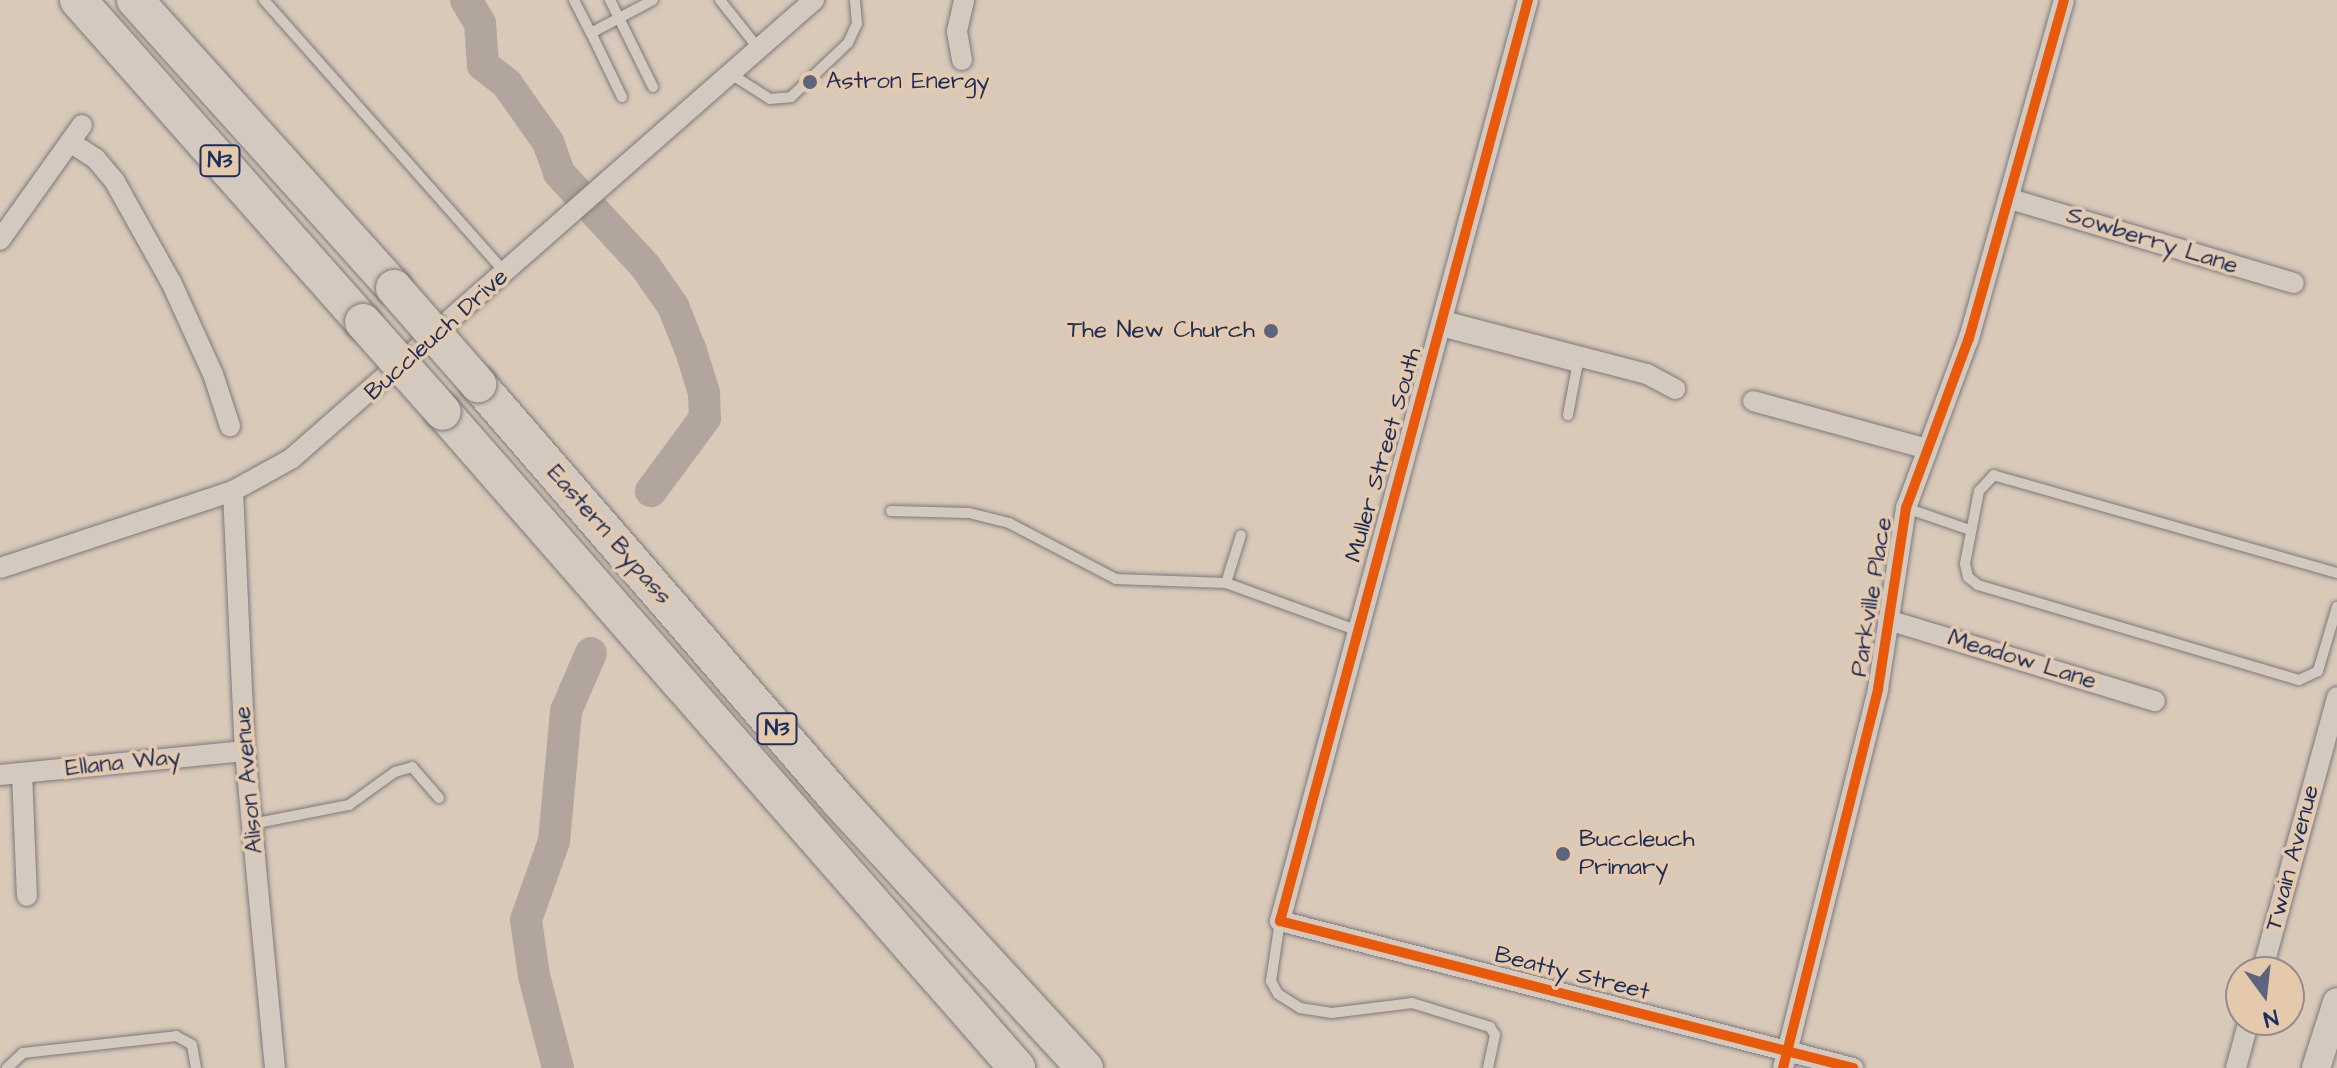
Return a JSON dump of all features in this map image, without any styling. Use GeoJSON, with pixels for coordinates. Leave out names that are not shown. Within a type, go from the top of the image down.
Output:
{"type":"FeatureCollection","features":[{"type":"Feature","properties":{"kind":"highway","name":"Eastern Bypass"},"geometry":{"type":"LineString","coordinates":[[78,0],[1017,1068]]}},
{"type":"Feature","properties":{"kind":"highway","name":"Eastern Bypass"},"geometry":{"type":"LineString","coordinates":[[135,0],[394,288],[840,802],[1085,1068]]}},
{"type":"Feature","properties":{"kind":"main road"},"geometry":{"type":"LineString","coordinates":[[2316,1068],[2333,1014]]}},
{"type":"Feature","properties":{"kind":"main road"},"geometry":{"type":"LineString","coordinates":[[2329,1068],[2333,1014]]}},
{"type":"Feature","properties":{"kind":"street","name":"Buccleuch Drive"},"geometry":{"type":"LineString","coordinates":[[0,568],[233,491],[272,472],[337,423],[814,0]]}},
{"type":"Feature","properties":{"kind":"street"},"geometry":{"type":"LineString","coordinates":[[962,60],[957,31],[964,0]]}},
{"type":"Feature","properties":{"kind":"street","name":"Muller Street South"},"geometry":{"type":"LineString","coordinates":[[1280,921],[1528,0]]}},
{"type":"Feature","properties":{"kind":"street","name":"Parkville Place"},"geometry":{"type":"LineString","coordinates":[[1785,1059],[1878,689],[1906,508],[1969,338],[2064,0]]}},
{"type":"Feature","properties":{"kind":"street"},"geometry":{"type":"LineString","coordinates":[[0,240],[76,134],[115,182],[177,295],[213,374],[230,426]]}},
{"type":"Feature","properties":{"kind":"street","name":"Sowberry Lane"},"geometry":{"type":"LineString","coordinates":[[2010,199],[2294,283]]}},
{"type":"Feature","properties":{"kind":"street"},"geometry":{"type":"LineString","coordinates":[[1441,326],[1647,374],[1675,389]]}},
{"type":"Feature","properties":{"kind":"street"},"geometry":{"type":"LineString","coordinates":[[1753,401],[1927,449]]}},
{"type":"Feature","properties":{"kind":"street","name":"Alison Avenue"},"geometry":{"type":"LineString","coordinates":[[233,491],[245,751],[275,1068]]}},
{"type":"Feature","properties":{"kind":"street","name":"Meadow Lane"},"geometry":{"type":"LineString","coordinates":[[1888,620],[2155,701]]}},
{"type":"Feature","properties":{"kind":"street","name":"Twain Avenue"},"geometry":{"type":"LineString","coordinates":[[2266,956],[2337,697]]}},
{"type":"Feature","properties":{"kind":"street","name":"Ellana Way"},"geometry":{"type":"LineString","coordinates":[[0,775],[245,751]]}},
{"type":"Feature","properties":{"kind":"street"},"geometry":{"type":"LineString","coordinates":[[22,773],[27,896]]}},
{"type":"Feature","properties":{"kind":"street","name":"Beatty Street"},"geometry":{"type":"LineString","coordinates":[[1280,921],[1785,1059],[1853,1068]]}},
{"type":"Feature","properties":{"kind":"street"},"geometry":{"type":"LineString","coordinates":[[2236,1068],[2245,1036]]}},
{"type":"Feature","properties":{"kind":"lane"},"geometry":{"type":"LineString","coordinates":[[264,0],[506,273]]}},
{"type":"Feature","properties":{"kind":"lane"},"geometry":{"type":"LineString","coordinates":[[574,0],[622,97]]}},
{"type":"Feature","properties":{"kind":"lane"},"geometry":{"type":"LineString","coordinates":[[610,0],[653,87]]}},
{"type":"Feature","properties":{"kind":"lane"},"geometry":{"type":"LineString","coordinates":[[591,33],[653,0]]}},
{"type":"Feature","properties":{"kind":"lane"},"geometry":{"type":"LineString","coordinates":[[720,0],[759,49]]}},
{"type":"Feature","properties":{"kind":"lane"},"geometry":{"type":"LineString","coordinates":[[731,74],[770,99],[791,97],[848,43],[857,24],[855,0]]}},
{"type":"Feature","properties":{"kind":"lane"},"geometry":{"type":"LineString","coordinates":[[1441,326],[1577,367],[1568,415]]}},
{"type":"Feature","properties":{"kind":"lane"},"geometry":{"type":"LineString","coordinates":[[2337,573],[2002,475],[1983,482],[1970,530],[1966,572],[1978,585],[2299,680],[2318,671],[2337,607]]}},
{"type":"Feature","properties":{"kind":"lane"},"geometry":{"type":"LineString","coordinates":[[1906,508],[1970,530]]}},
{"type":"Feature","properties":{"kind":"lane"},"geometry":{"type":"LineString","coordinates":[[891,511],[969,513],[1009,523],[1116,579],[1226,583],[1356,630]]}},
{"type":"Feature","properties":{"kind":"lane"},"geometry":{"type":"LineString","coordinates":[[1226,583],[1241,535]]}},
{"type":"Feature","properties":{"kind":"lane"},"geometry":{"type":"LineString","coordinates":[[252,824],[349,805],[395,772],[412,767],[439,798]]}},
{"type":"Feature","properties":{"kind":"lane"},"geometry":{"type":"LineString","coordinates":[[1280,921],[1271,981],[1278,994],[1300,1008],[1332,1013],[1412,1003],[1490,1027],[1495,1035],[1488,1068]]}},
{"type":"Feature","properties":{"kind":"lane"},"geometry":{"type":"LineString","coordinates":[[7,1068],[23,1053],[176,1036],[192,1045],[196,1068]]}},
{"type":"Feature","properties":{"kind":"waterway"},"geometry":{"type":"LineString","coordinates":[[466,0],[480,23],[483,65],[507,84],[548,142],[559,173],[645,266],[673,306],[691,351],[704,393],[705,418],[651,491]]}},
{"type":"Feature","properties":{"kind":"waterway"},"geometry":{"type":"LineString","coordinates":[[558,1068],[534,976],[526,920],[554,841],[566,711],[591,653]]}},
{"type":"Feature","properties":{"kind":"cycle path"},"geometry":{"type":"LineString","coordinates":[[1528,0],[1280,921],[1853,1068]]}},
{"type":"Feature","properties":{"kind":"cycle path"},"geometry":{"type":"LineString","coordinates":[[1783,1068],[1878,689],[1906,508],[1969,338],[2064,0]]}},
{"type":"Feature","properties":{"kind":"place","name":"Astron Energy"},"geometry":{"type":"Point","coordinates":[810,82]}},
{"type":"Feature","properties":{"kind":"place","name":"The New Church"},"geometry":{"type":"Point","coordinates":[1271,331]}},
{"type":"Feature","properties":{"kind":"place","name":"Buccleuch Primary"},"geometry":{"type":"Point","coordinates":[1563,854]}}]}
